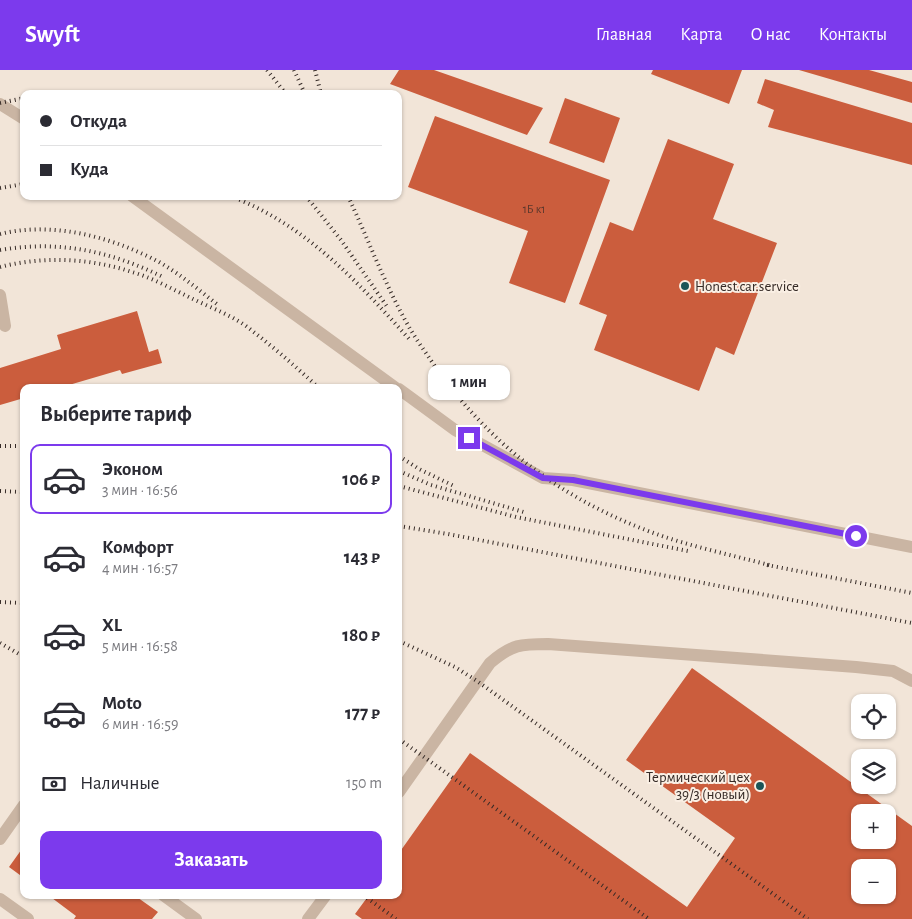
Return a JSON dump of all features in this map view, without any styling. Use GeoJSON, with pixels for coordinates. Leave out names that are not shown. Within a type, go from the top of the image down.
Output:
{"type":"FeatureCollection","features":[{"type":"Feature","properties":{"kind":"lane"},"geometry":{"type":"LineString","coordinates":[[0,104],[20,116]]}},
{"type":"Feature","properties":{"kind":"lane"},"geometry":{"type":"LineString","coordinates":[[138,200],[392,384]]}},
{"type":"Feature","properties":{"kind":"lane"},"geometry":{"type":"LineString","coordinates":[[0,295],[5,326]]}},
{"type":"Feature","properties":{"kind":"lane"},"geometry":{"type":"LineString","coordinates":[[402,391],[455,430],[543,478],[573,480],[912,547]]}},
{"type":"Feature","properties":{"kind":"lane"},"geometry":{"type":"LineString","coordinates":[[402,788],[490,663],[504,651],[523,644],[548,644],[856,667],[893,671],[912,681]]}},
{"type":"Feature","properties":{"kind":"lane"},"geometry":{"type":"LineString","coordinates":[[0,838],[20,810]]}},
{"type":"Feature","properties":{"kind":"lane"},"geometry":{"type":"LineString","coordinates":[[0,899],[28,919]]}},
{"type":"Feature","properties":{"kind":"lane"},"geometry":{"type":"LineString","coordinates":[[168,899],[196,919]]}},
{"type":"Feature","properties":{"kind":"lane"},"geometry":{"type":"LineString","coordinates":[[308,919],[323,899]]}},
{"type":"Feature","properties":{"kind":"building"},"geometry":{"type":"Polygon","coordinates":[[[399,70],[434,70],[543,108],[527,135],[390,84],[399,70]]]}},
{"type":"Feature","properties":{"kind":"building"},"geometry":{"type":"Polygon","coordinates":[[[653,70],[742,70],[729,104],[651,74],[653,70]]]}},
{"type":"Feature","properties":{"kind":"building"},"geometry":{"type":"Polygon","coordinates":[[[799,70],[869,70],[912,82],[912,103],[799,70]]]}},
{"type":"Feature","properties":{"kind":"building"},"geometry":{"type":"Polygon","coordinates":[[[765,79],[912,123],[912,165],[768,127],[774,110],[757,103],[765,79]]]}},
{"type":"Feature","properties":{"kind":"building"},"geometry":{"type":"Polygon","coordinates":[[[565,98],[620,118],[604,163],[549,143],[565,98]]]}},
{"type":"Feature","properties":{"kind":"building"},"geometry":{"type":"Polygon","coordinates":[[[435,116],[610,180],[565,303],[509,283],[528,231],[408,187],[435,116]]]}},
{"type":"Feature","properties":{"kind":"building"},"geometry":{"type":"Polygon","coordinates":[[[668,139],[734,164],[713,219],[777,243],[734,355],[716,347],[699,391],[594,350],[607,315],[579,304],[610,222],[633,231],[668,139]]]}},
{"type":"Feature","properties":{"kind":"building"},"geometry":{"type":"Polygon","coordinates":[[[137,311],[149,352],[158,349],[162,363],[122,374],[120,370],[72,384],[20,384],[20,399],[0,405],[0,368],[61,349],[57,335],[137,311]]]}},
{"type":"Feature","properties":{"kind":"building","name":"Термический цех 39/3 (новый)"},"geometry":{"type":"Polygon","coordinates":[[[692,668],[851,782],[851,794],[867,794],[881,804],[851,804],[851,849],[896,849],[896,815],[912,826],[912,919],[362,919],[355,914],[366,899],[402,899],[402,849],[470,753],[687,907],[735,838],[626,760],[692,668]]]}},
{"type":"Feature","properties":{"kind":"building"},"geometry":{"type":"Polygon","coordinates":[[[20,852],[20,875],[9,867],[20,852]]]}},
{"type":"Feature","properties":{"kind":"building"},"geometry":{"type":"Polygon","coordinates":[[[53,899],[140,899],[158,912],[152,919],[74,919],[76,916],[53,899]]]}},
{"type":"Feature","properties":{"kind":"railway"},"geometry":{"type":"LineString","coordinates":[[267,70],[283,90]]}},
{"type":"Feature","properties":{"kind":"railway"},"geometry":{"type":"LineString","coordinates":[[294,70],[303,90]]}},
{"type":"Feature","properties":{"kind":"railway"},"geometry":{"type":"LineString","coordinates":[[315,70],[320,90]]}},
{"type":"Feature","properties":{"kind":"railway"},"geometry":{"type":"LineString","coordinates":[[0,103],[20,99]]}},
{"type":"Feature","properties":{"kind":"railway"},"geometry":{"type":"LineString","coordinates":[[0,188],[20,185]]}},
{"type":"Feature","properties":{"kind":"railway"},"geometry":{"type":"LineString","coordinates":[[239,200],[282,222],[329,257],[371,297],[411,341]]}},
{"type":"Feature","properties":{"kind":"railway"},"geometry":{"type":"LineString","coordinates":[[309,200],[341,240],[388,308]]}},
{"type":"Feature","properties":{"kind":"railway"},"geometry":{"type":"LineString","coordinates":[[350,200],[384,278],[412,332],[456,395],[501,442],[551,481],[607,513],[671,539],[773,566]]}},
{"type":"Feature","properties":{"kind":"railway"},"geometry":{"type":"LineString","coordinates":[[0,234],[20,230],[41,229],[82,234],[122,245],[159,262],[218,305]]}},
{"type":"Feature","properties":{"kind":"railway"},"geometry":{"type":"LineString","coordinates":[[0,250],[43,246],[84,250],[123,260],[163,277]]}},
{"type":"Feature","properties":{"kind":"railway"},"geometry":{"type":"LineString","coordinates":[[0,267],[33,261],[66,260],[116,267],[140,274],[226,314],[246,326],[314,384]]}},
{"type":"Feature","properties":{"kind":"railway"},"geometry":{"type":"LineString","coordinates":[[0,446],[20,446]]}},
{"type":"Feature","properties":{"kind":"railway"},"geometry":{"type":"LineString","coordinates":[[402,458],[419,469],[456,487]]}},
{"type":"Feature","properties":{"kind":"railway"},"geometry":{"type":"LineString","coordinates":[[402,472],[431,485],[527,513]]}},
{"type":"Feature","properties":{"kind":"railway"},"geometry":{"type":"LineString","coordinates":[[402,487],[516,517],[688,551]]}},
{"type":"Feature","properties":{"kind":"railway"},"geometry":{"type":"LineString","coordinates":[[0,491],[20,492]]}},
{"type":"Feature","properties":{"kind":"railway"},"geometry":{"type":"LineString","coordinates":[[402,526],[912,623]]}},
{"type":"Feature","properties":{"kind":"railway"},"geometry":{"type":"LineString","coordinates":[[767,565],[912,593]]}},
{"type":"Feature","properties":{"kind":"railway"},"geometry":{"type":"LineString","coordinates":[[0,602],[20,603]]}},
{"type":"Feature","properties":{"kind":"railway"},"geometry":{"type":"LineString","coordinates":[[402,642],[455,667],[477,681],[808,919]]}},
{"type":"Feature","properties":{"kind":"railway"},"geometry":{"type":"LineString","coordinates":[[0,643],[20,655]]}},
{"type":"Feature","properties":{"kind":"railway"},"geometry":{"type":"LineString","coordinates":[[402,741],[649,919]]}},
{"type":"Feature","properties":{"kind":"railway"},"geometry":{"type":"LineString","coordinates":[[368,899],[396,919]]}},
{"type":"Feature","properties":{"kind":"place","name":"Honest.car.service"},"geometry":{"type":"Point","coordinates":[685,286]}},
{"type":"Feature","properties":{"kind":"place","name":"Термический цех 39/3 (новый)"},"geometry":{"type":"Point","coordinates":[760,786]}},
{"type":"Feature","properties":{"kind":"route"},"geometry":{"type":"LineString","coordinates":[[469,438],[543,478],[573,480],[856,536]]}}]}
